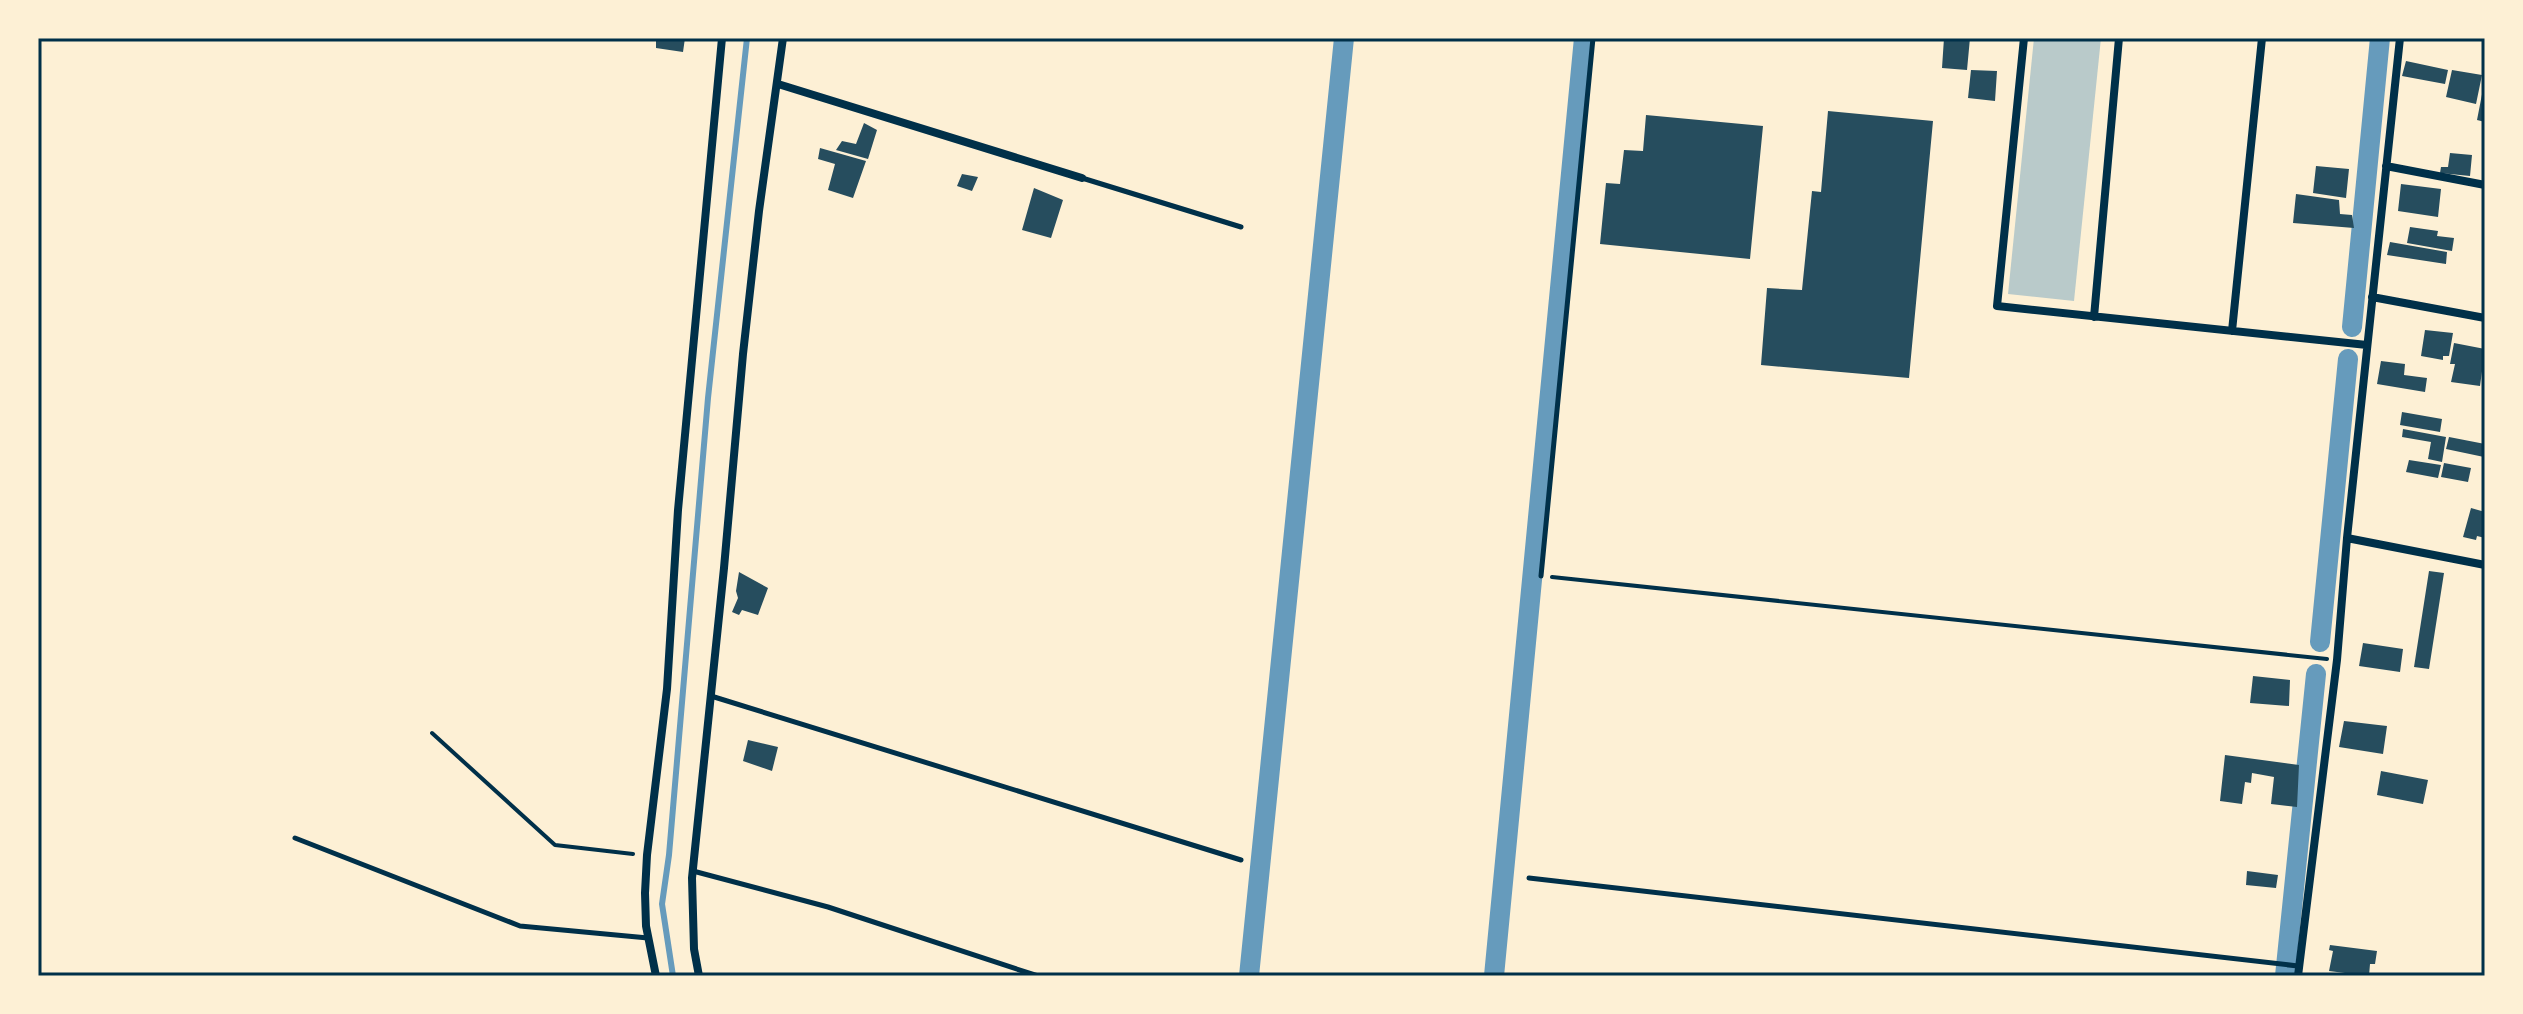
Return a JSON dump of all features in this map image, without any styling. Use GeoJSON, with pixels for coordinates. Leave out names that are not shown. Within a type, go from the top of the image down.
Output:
{"type":"FeatureCollection","features":[{"type":"Feature","properties":{"kind":"street"},"geometry":{"type":"LineString","coordinates":[[656,976],[645,893],[647,855],[667,689],[678,510],[722,38]]}},
{"type":"Feature","properties":{"kind":"street"},"geometry":{"type":"LineString","coordinates":[[699,976],[694,949],[693,871],[743,354],[783,38]]}},
{"type":"Feature","properties":{"kind":"street"},"geometry":{"type":"LineString","coordinates":[[2024,38],[1997,306],[2367,345]]}},
{"type":"Feature","properties":{"kind":"street"},"geometry":{"type":"LineString","coordinates":[[2094,317],[2119,38]]}},
{"type":"Feature","properties":{"kind":"street"},"geometry":{"type":"LineString","coordinates":[[2232,331],[2262,38]]}},
{"type":"Feature","properties":{"kind":"street"},"geometry":{"type":"LineString","coordinates":[[2298,976],[2337,660],[2400,38]]}},
{"type":"Feature","properties":{"kind":"street"},"geometry":{"type":"LineString","coordinates":[[778,84],[1082,178]]}},
{"type":"Feature","properties":{"kind":"street"},"geometry":{"type":"LineString","coordinates":[[2386,166],[2485,185]]}},
{"type":"Feature","properties":{"kind":"street"},"geometry":{"type":"LineString","coordinates":[[2372,297],[2485,318]]}},
{"type":"Feature","properties":{"kind":"street"},"geometry":{"type":"LineString","coordinates":[[2347,538],[2485,565]]}},
{"type":"Feature","properties":{"kind":"lane"},"geometry":{"type":"LineString","coordinates":[[1541,576],[1593,38]]}},
{"type":"Feature","properties":{"kind":"lane"},"geometry":{"type":"LineString","coordinates":[[1082,178],[1241,227]]}},
{"type":"Feature","properties":{"kind":"lane"},"geometry":{"type":"LineString","coordinates":[[711,696],[1241,860]]}},
{"type":"Feature","properties":{"kind":"lane"},"geometry":{"type":"LineString","coordinates":[[295,838],[520,926],[649,938]]}},
{"type":"Feature","properties":{"kind":"lane"},"geometry":{"type":"LineString","coordinates":[[693,871],[828,907],[1038,976]]}},
{"type":"Feature","properties":{"kind":"lane"},"geometry":{"type":"LineString","coordinates":[[1529,878],[2299,966]]}},
{"type":"Feature","properties":{"kind":"path"},"geometry":{"type":"LineString","coordinates":[[1541,576],[2337,660]]}},
{"type":"Feature","properties":{"kind":"path"},"geometry":{"type":"LineString","coordinates":[[432,733],[555,845],[647,855]]}},
{"type":"Feature","properties":{"kind":"shaded area"},"geometry":{"type":"Polygon","coordinates":[[[2034,38],[2101,38],[2074,301],[2008,294],[2034,38]]]}},
{"type":"Feature","properties":{"kind":"building"},"geometry":{"type":"Polygon","coordinates":[[[656,38],[685,38],[683,52],[656,48],[656,38]]]}},
{"type":"Feature","properties":{"kind":"building"},"geometry":{"type":"Polygon","coordinates":[[[1944,38],[1970,38],[1967,70],[1942,68],[1944,38]]]}},
{"type":"Feature","properties":{"kind":"building"},"geometry":{"type":"Polygon","coordinates":[[[2406,61],[2448,70],[2445,84],[2402,76],[2406,61]]]}},
{"type":"Feature","properties":{"kind":"building"},"geometry":{"type":"Polygon","coordinates":[[[1971,70],[1997,71],[1995,101],[1968,98],[1971,70]]]}},
{"type":"Feature","properties":{"kind":"building"},"geometry":{"type":"Polygon","coordinates":[[[2452,70],[2482,75],[2476,104],[2446,97],[2452,70]]]}},
{"type":"Feature","properties":{"kind":"building"},"geometry":{"type":"Polygon","coordinates":[[[2485,84],[2485,122],[2477,120],[2485,84]]]}},
{"type":"Feature","properties":{"kind":"building"},"geometry":{"type":"Polygon","coordinates":[[[1828,111],[1933,121],[1909,378],[1761,365],[1767,288],[1802,290],[1812,191],[1821,192],[1828,111]]]}},
{"type":"Feature","properties":{"kind":"building"},"geometry":{"type":"Polygon","coordinates":[[[1646,115],[1763,126],[1750,259],[1600,244],[1606,183],[1620,184],[1624,150],[1643,151],[1646,115]]]}},
{"type":"Feature","properties":{"kind":"building"},"geometry":{"type":"Polygon","coordinates":[[[864,123],[877,130],[868,159],[836,150],[842,141],[856,144],[864,123]]]}},
{"type":"Feature","properties":{"kind":"building"},"geometry":{"type":"Polygon","coordinates":[[[820,148],[866,161],[853,198],[828,190],[835,164],[818,159],[820,148]]]}},
{"type":"Feature","properties":{"kind":"building"},"geometry":{"type":"Polygon","coordinates":[[[2450,153],[2472,155],[2470,176],[2440,173],[2441,167],[2448,167],[2450,153]]]}},
{"type":"Feature","properties":{"kind":"building"},"geometry":{"type":"Polygon","coordinates":[[[2316,166],[2349,169],[2346,198],[2313,193],[2316,166]]]}},
{"type":"Feature","properties":{"kind":"building"},"geometry":{"type":"Polygon","coordinates":[[[962,174],[978,177],[972,191],[957,186],[962,174]]]}},
{"type":"Feature","properties":{"kind":"building"},"geometry":{"type":"Polygon","coordinates":[[[2401,184],[2441,189],[2438,217],[2398,211],[2401,184]]]}},
{"type":"Feature","properties":{"kind":"building"},"geometry":{"type":"Polygon","coordinates":[[[1034,188],[1063,200],[1051,238],[1022,230],[1034,188]]]}},
{"type":"Feature","properties":{"kind":"building"},"geometry":{"type":"Polygon","coordinates":[[[2296,194],[2339,200],[2340,214],[2352,215],[2354,228],[2293,223],[2296,194]]]}},
{"type":"Feature","properties":{"kind":"building"},"geometry":{"type":"Polygon","coordinates":[[[2410,227],[2438,231],[2437,236],[2454,238],[2452,251],[2407,243],[2410,227]]]}},
{"type":"Feature","properties":{"kind":"building"},"geometry":{"type":"Polygon","coordinates":[[[2390,242],[2447,252],[2446,264],[2387,255],[2390,242]]]}},
{"type":"Feature","properties":{"kind":"building"},"geometry":{"type":"Polygon","coordinates":[[[2425,330],[2453,333],[2449,356],[2443,356],[2443,360],[2421,356],[2425,330]]]}},
{"type":"Feature","properties":{"kind":"building"},"geometry":{"type":"Polygon","coordinates":[[[2454,343],[2485,349],[2480,386],[2451,382],[2455,364],[2450,364],[2454,343]]]}},
{"type":"Feature","properties":{"kind":"building"},"geometry":{"type":"Polygon","coordinates":[[[2381,361],[2405,364],[2404,375],[2427,378],[2425,392],[2377,384],[2381,361]]]}},
{"type":"Feature","properties":{"kind":"building"},"geometry":{"type":"Polygon","coordinates":[[[2402,412],[2442,419],[2440,432],[2400,425],[2402,412]]]}},
{"type":"Feature","properties":{"kind":"building"},"geometry":{"type":"Polygon","coordinates":[[[2403,429],[2446,437],[2442,462],[2428,459],[2431,442],[2402,437],[2403,429]]]}},
{"type":"Feature","properties":{"kind":"building"},"geometry":{"type":"Polygon","coordinates":[[[2449,437],[2485,444],[2484,457],[2446,449],[2449,437]]]}},
{"type":"Feature","properties":{"kind":"building"},"geometry":{"type":"Polygon","coordinates":[[[2409,460],[2441,465],[2438,478],[2406,472],[2409,460]]]}},
{"type":"Feature","properties":{"kind":"building"},"geometry":{"type":"Polygon","coordinates":[[[2444,463],[2471,468],[2468,482],[2441,477],[2444,463]]]}},
{"type":"Feature","properties":{"kind":"building"},"geometry":{"type":"Polygon","coordinates":[[[2471,508],[2485,512],[2485,538],[2477,536],[2476,540],[2463,537],[2471,508]]]}},
{"type":"Feature","properties":{"kind":"building"},"geometry":{"type":"Polygon","coordinates":[[[2429,571],[2444,573],[2429,669],[2414,667],[2429,571]]]}},
{"type":"Feature","properties":{"kind":"building"},"geometry":{"type":"Polygon","coordinates":[[[739,572],[768,588],[758,615],[742,610],[739,615],[732,612],[738,598],[739,572]]]}},
{"type":"Feature","properties":{"kind":"building"},"geometry":{"type":"Polygon","coordinates":[[[2363,643],[2403,649],[2400,672],[2359,666],[2363,643]]]}},
{"type":"Feature","properties":{"kind":"building"},"geometry":{"type":"Polygon","coordinates":[[[2253,676],[2290,680],[2289,706],[2250,703],[2253,676]]]}},
{"type":"Feature","properties":{"kind":"building"},"geometry":{"type":"Polygon","coordinates":[[[2344,721],[2387,726],[2383,754],[2339,747],[2344,721]]]}},
{"type":"Feature","properties":{"kind":"building"},"geometry":{"type":"Polygon","coordinates":[[[748,740],[778,747],[772,771],[743,761],[748,740]]]}},
{"type":"Feature","properties":{"kind":"building"},"geometry":{"type":"Polygon","coordinates":[[[2225,755],[2299,765],[2297,807],[2271,804],[2274,777],[2252,773],[2251,783],[2245,782],[2242,804],[2220,801],[2225,755]]]}},
{"type":"Feature","properties":{"kind":"building"},"geometry":{"type":"Polygon","coordinates":[[[2381,771],[2428,780],[2423,804],[2377,795],[2381,771]]]}},
{"type":"Feature","properties":{"kind":"building"},"geometry":{"type":"Polygon","coordinates":[[[2247,871],[2278,875],[2276,888],[2246,885],[2247,871]]]}},
{"type":"Feature","properties":{"kind":"building"},"geometry":{"type":"Polygon","coordinates":[[[2330,945],[2377,951],[2375,964],[2370,964],[2369,976],[2329,971],[2333,951],[2329,950],[2330,945]]]}},
{"type":"Feature","properties":{"kind":"waterway"},"geometry":{"type":"LineString","coordinates":[[673,976],[662,904],[669,855],[708,398],[747,38]]}},
{"type":"Feature","properties":{"kind":"waterway"},"geometry":{"type":"LineString","coordinates":[[1249,976],[1344,38]]}},
{"type":"Feature","properties":{"kind":"waterway"},"geometry":{"type":"LineString","coordinates":[[1494,976],[1584,38]]}},
{"type":"Feature","properties":{"kind":"waterway"},"geometry":{"type":"LineString","coordinates":[[2352,327],[2380,38]]}},
{"type":"Feature","properties":{"kind":"waterway"},"geometry":{"type":"LineString","coordinates":[[2320,642],[2348,359]]}},
{"type":"Feature","properties":{"kind":"waterway"},"geometry":{"type":"LineString","coordinates":[[2285,976],[2316,674]]}}]}
